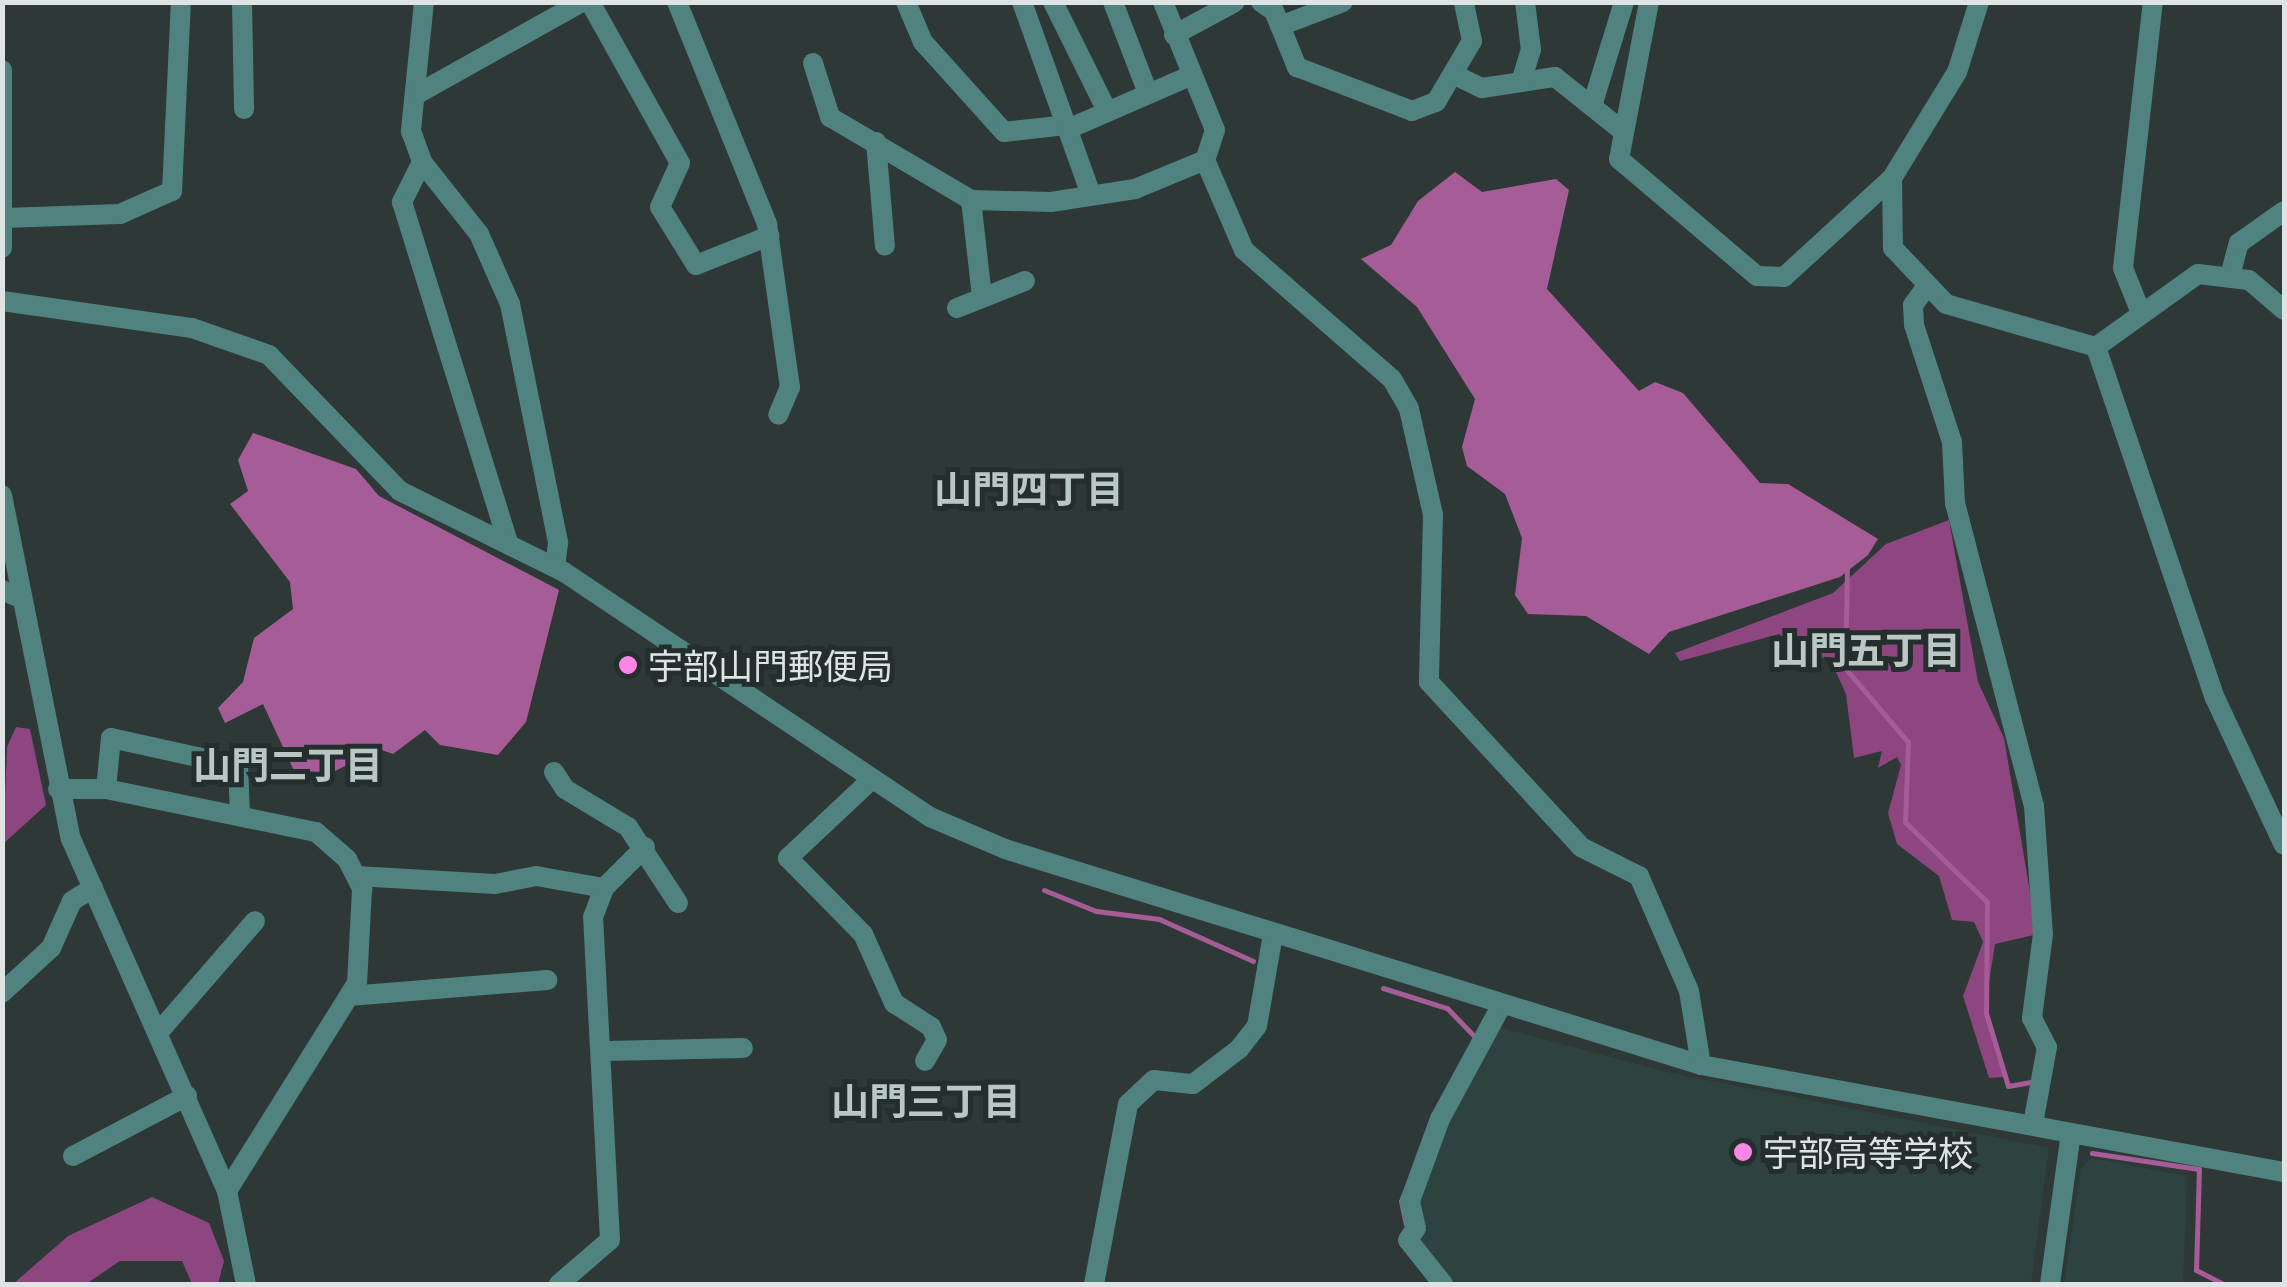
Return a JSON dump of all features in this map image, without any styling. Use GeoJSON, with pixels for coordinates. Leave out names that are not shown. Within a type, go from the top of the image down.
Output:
{"type":"FeatureCollection","features":[{"type":"Feature","properties":{"kind":"street"},"geometry":{"type":"LineString","coordinates":[[4,218],[120,214],[172,192],[181,2]]}},
{"type":"Feature","properties":{"kind":"street"},"geometry":{"type":"LineString","coordinates":[[242,2],[244,109]]}},
{"type":"Feature","properties":{"kind":"street"},"geometry":{"type":"LineString","coordinates":[[424,2],[415,38],[418,93],[412,131],[422,162],[479,234],[510,304],[558,543],[555,567]]}},
{"type":"Feature","properties":{"kind":"street"},"geometry":{"type":"LineString","coordinates":[[418,93],[586,2],[680,163],[660,207],[696,265],[768,236]]}},
{"type":"Feature","properties":{"kind":"street"},"geometry":{"type":"LineString","coordinates":[[677,2],[768,236],[790,387],[778,414]]}},
{"type":"Feature","properties":{"kind":"street"},"geometry":{"type":"LineString","coordinates":[[906,2],[922,42],[1004,132],[1067,127],[1190,76]]}},
{"type":"Feature","properties":{"kind":"street"},"geometry":{"type":"LineString","coordinates":[[1022,2],[1091,196]]}},
{"type":"Feature","properties":{"kind":"street"},"geometry":{"type":"LineString","coordinates":[[1053,2],[1107,111]]}},
{"type":"Feature","properties":{"kind":"street"},"geometry":{"type":"LineString","coordinates":[[1113,2],[1148,93]]}},
{"type":"Feature","properties":{"kind":"street"},"geometry":{"type":"LineString","coordinates":[[1164,2],[1214,130],[1205,160],[1244,250],[1392,379],[1409,409],[1433,514],[1429,682],[1581,847],[1639,876],[1689,991],[1701,1065]]}},
{"type":"Feature","properties":{"kind":"street"},"geometry":{"type":"LineString","coordinates":[[1174,35],[1235,2]]}},
{"type":"Feature","properties":{"kind":"street"},"geometry":{"type":"LineString","coordinates":[[1261,2],[1280,26],[1297,67],[1412,111],[1436,102],[1472,41],[1464,2]]}},
{"type":"Feature","properties":{"kind":"street"},"geometry":{"type":"LineString","coordinates":[[1280,26],[1344,2]]}},
{"type":"Feature","properties":{"kind":"street"},"geometry":{"type":"LineString","coordinates":[[1521,82],[1531,50],[1525,2]]}},
{"type":"Feature","properties":{"kind":"street"},"geometry":{"type":"LineString","coordinates":[[1592,106],[1624,2]]}},
{"type":"Feature","properties":{"kind":"street"},"geometry":{"type":"LineString","coordinates":[[1649,2],[1619,128],[1620,159],[1757,276],[1774,280],[1892,178],[1957,72],[1979,2]]}},
{"type":"Feature","properties":{"kind":"street"},"geometry":{"type":"LineString","coordinates":[[2141,313],[2122,268],[2153,2]]}},
{"type":"Feature","properties":{"kind":"street"},"geometry":{"type":"LineString","coordinates":[[813,63],[830,117],[971,200],[1091,196],[1205,160]]}},
{"type":"Feature","properties":{"kind":"street"},"geometry":{"type":"LineString","coordinates":[[2,70],[2,248]]}},
{"type":"Feature","properties":{"kind":"street"},"geometry":{"type":"LineString","coordinates":[[1455,75],[1482,88],[1554,77],[1619,128]]}},
{"type":"Feature","properties":{"kind":"street"},"geometry":{"type":"LineString","coordinates":[[876,142],[884,246]]}},
{"type":"Feature","properties":{"kind":"street"},"geometry":{"type":"LineString","coordinates":[[422,162],[402,202],[509,544]]}},
{"type":"Feature","properties":{"kind":"street"},"geometry":{"type":"LineString","coordinates":[[1892,178],[1893,248],[1924,290],[2096,347]]}},
{"type":"Feature","properties":{"kind":"street"},"geometry":{"type":"LineString","coordinates":[[971,200],[982,296]]}},
{"type":"Feature","properties":{"kind":"street"},"geometry":{"type":"LineString","coordinates":[[2230,272],[2239,243],[2284,211]]}},
{"type":"Feature","properties":{"kind":"street"},"geometry":{"type":"LineString","coordinates":[[2096,347],[2198,274],[2230,272],[2284,310]]}},
{"type":"Feature","properties":{"kind":"street"},"geometry":{"type":"LineString","coordinates":[[957,308],[1025,281]]}},
{"type":"Feature","properties":{"kind":"street"},"geometry":{"type":"LineString","coordinates":[[1924,290],[1912,305],[1914,325],[1952,442],[1954,503],[2034,806],[2044,934],[2032,1018],[2047,1047],[2032,1124]]}},
{"type":"Feature","properties":{"kind":"street"},"geometry":{"type":"LineString","coordinates":[[2,301],[249,345],[290,370],[400,491],[555,567],[872,780],[1005,849],[1500,1008],[1701,1065],[2284,1172]]}},
{"type":"Feature","properties":{"kind":"street"},"geometry":{"type":"LineString","coordinates":[[2096,347],[2214,698],[2284,845]]}},
{"type":"Feature","properties":{"kind":"street"},"geometry":{"type":"LineString","coordinates":[[2,496],[12,595],[58,789],[93,888],[226,1190],[246,1284]]}},
{"type":"Feature","properties":{"kind":"street"},"geometry":{"type":"LineString","coordinates":[[106,789],[111,738],[238,766],[240,816]]}},
{"type":"Feature","properties":{"kind":"street"},"geometry":{"type":"LineString","coordinates":[[554,772],[645,847],[678,902]]}},
{"type":"Feature","properties":{"kind":"street"},"geometry":{"type":"LineString","coordinates":[[872,780],[788,858],[863,934],[894,1003],[931,1027],[938,1040],[925,1061]]}},
{"type":"Feature","properties":{"kind":"street"},"geometry":{"type":"LineString","coordinates":[[58,789],[106,789],[316,832],[356,876],[364,957],[348,996],[226,1190]]}},
{"type":"Feature","properties":{"kind":"street"},"geometry":{"type":"LineString","coordinates":[[559,1284],[610,1240],[606,1051],[592,939],[604,888],[645,847]]}},
{"type":"Feature","properties":{"kind":"street"},"geometry":{"type":"LineString","coordinates":[[356,876],[494,884],[536,876],[604,888]]}},
{"type":"Feature","properties":{"kind":"street"},"geometry":{"type":"LineString","coordinates":[[2,993],[13,964],[51,948],[72,901],[93,888]]}},
{"type":"Feature","properties":{"kind":"street"},"geometry":{"type":"LineString","coordinates":[[158,1033],[255,921]]}},
{"type":"Feature","properties":{"kind":"street"},"geometry":{"type":"LineString","coordinates":[[1094,1284],[1128,1104],[1154,1080],[1194,1084],[1238,1049],[1257,1026],[1272,934]]}},
{"type":"Feature","properties":{"kind":"street"},"geometry":{"type":"LineString","coordinates":[[348,996],[547,980]]}},
{"type":"Feature","properties":{"kind":"street"},"geometry":{"type":"LineString","coordinates":[[1443,1284],[1411,1237],[1410,1201],[1437,1126],[1500,1008]]}},
{"type":"Feature","properties":{"kind":"street"},"geometry":{"type":"LineString","coordinates":[[606,1051],[743,1048]]}},
{"type":"Feature","properties":{"kind":"street"},"geometry":{"type":"LineString","coordinates":[[73,1156],[187,1096]]}},
{"type":"Feature","properties":{"kind":"street"},"geometry":{"type":"LineString","coordinates":[[2050,1284],[2071,1133]]}},
{"type":"Feature","properties":{"kind":"shaded area"},"geometry":{"type":"Polygon","coordinates":[[[1455,172],[1482,192],[1556,179],[1569,190],[1547,289],[1639,391],[1655,382],[1683,393],[1760,483],[1788,484],[1878,539],[1868,555],[1840,577],[1669,632],[1649,654],[1586,616],[1528,614],[1515,595],[1522,538],[1505,494],[1467,466],[1462,447],[1475,399],[1417,307],[1361,259],[1391,245],[1418,201],[1455,172]]]}},
{"type":"Feature","properties":{"kind":"shaded area"},"geometry":{"type":"Polygon","coordinates":[[[253,433],[356,469],[379,496],[559,590],[526,722],[498,755],[440,745],[425,730],[393,754],[379,749],[333,772],[296,775],[263,704],[225,723],[218,708],[243,682],[254,638],[293,609],[290,582],[230,504],[248,491],[238,460],[253,433]]]}},
{"type":"Feature","properties":{"kind":"shaded area"},"geometry":{"type":"Polygon","coordinates":[[[1949,520],[1978,682],[2004,738],[2032,904],[2034,935],[1995,944],[1985,1008],[2005,1077],[1989,1078],[1963,996],[1983,942],[1974,922],[1952,920],[1939,876],[1897,844],[1888,813],[1901,765],[1897,757],[1878,768],[1882,751],[1854,758],[1846,694],[1829,657],[1812,659],[1779,634],[1680,661],[1675,653],[1833,593],[1886,544],[1949,520]]]}},
{"type":"Feature","properties":{"kind":"shaded area"},"geometry":{"type":"Polygon","coordinates":[[[16,727],[30,729],[46,805],[3,844],[7,747],[16,727]]]}},
{"type":"Feature","properties":{"kind":"shaded area","name":"宇部高等学校"},"geometry":{"type":"Polygon","coordinates":[[[1498,1027],[1667,1072],[2049,1148],[2031,1284],[1454,1284],[1414,1243],[1427,1228],[1415,1205],[1440,1128],[1498,1027]]]}},
{"type":"Feature","properties":{"kind":"shaded area"},"geometry":{"type":"Polygon","coordinates":[[[2092,1158],[2187,1176],[2183,1284],[2064,1284],[2081,1168],[2092,1158]]]}},
{"type":"Feature","properties":{"kind":"shaded area"},"geometry":{"type":"Polygon","coordinates":[[[152,1197],[209,1223],[224,1261],[218,1284],[192,1284],[182,1261],[120,1261],[86,1284],[13,1284],[68,1236],[152,1197]]]}},
{"type":"Feature","properties":{"kind":"waterway"},"geometry":{"type":"LineString","coordinates":[[1847,568],[1845,668],[1908,742],[1905,822],[1987,902],[1986,1013],[2008,1086],[2035,1081]]}},
{"type":"Feature","properties":{"kind":"waterway"},"geometry":{"type":"LineString","coordinates":[[1044,890],[1096,911],[1159,919],[1253,961]]}},
{"type":"Feature","properties":{"kind":"waterway"},"geometry":{"type":"LineString","coordinates":[[1383,988],[1447,1008],[1477,1039]]}},
{"type":"Feature","properties":{"kind":"waterway"},"geometry":{"type":"LineString","coordinates":[[2092,1153],[2199,1169],[2196,1270],[2223,1284]]}},
{"type":"Feature","properties":{"kind":"waterway"},"geometry":{"type":"LineString","coordinates":[[1401,1201],[1406,1224]]}},
{"type":"Feature","properties":{"kind":"place","name":"宇部山門郵便局"},"geometry":{"type":"Point","coordinates":[628,665]}},
{"type":"Feature","properties":{"kind":"place","name":"宇部高等学校"},"geometry":{"type":"Point","coordinates":[1743,1152]}},
{"type":"Feature","properties":{"kind":"district","name":"山門四丁目"},"geometry":{"type":"Point","coordinates":[1029,489]}},
{"type":"Feature","properties":{"kind":"district","name":"山門五丁目"},"geometry":{"type":"Point","coordinates":[1866,650]}},
{"type":"Feature","properties":{"kind":"district","name":"山門二丁目"},"geometry":{"type":"Point","coordinates":[288,765]}},
{"type":"Feature","properties":{"kind":"district","name":"山門三丁目"},"geometry":{"type":"Point","coordinates":[926,1101]}}]}
